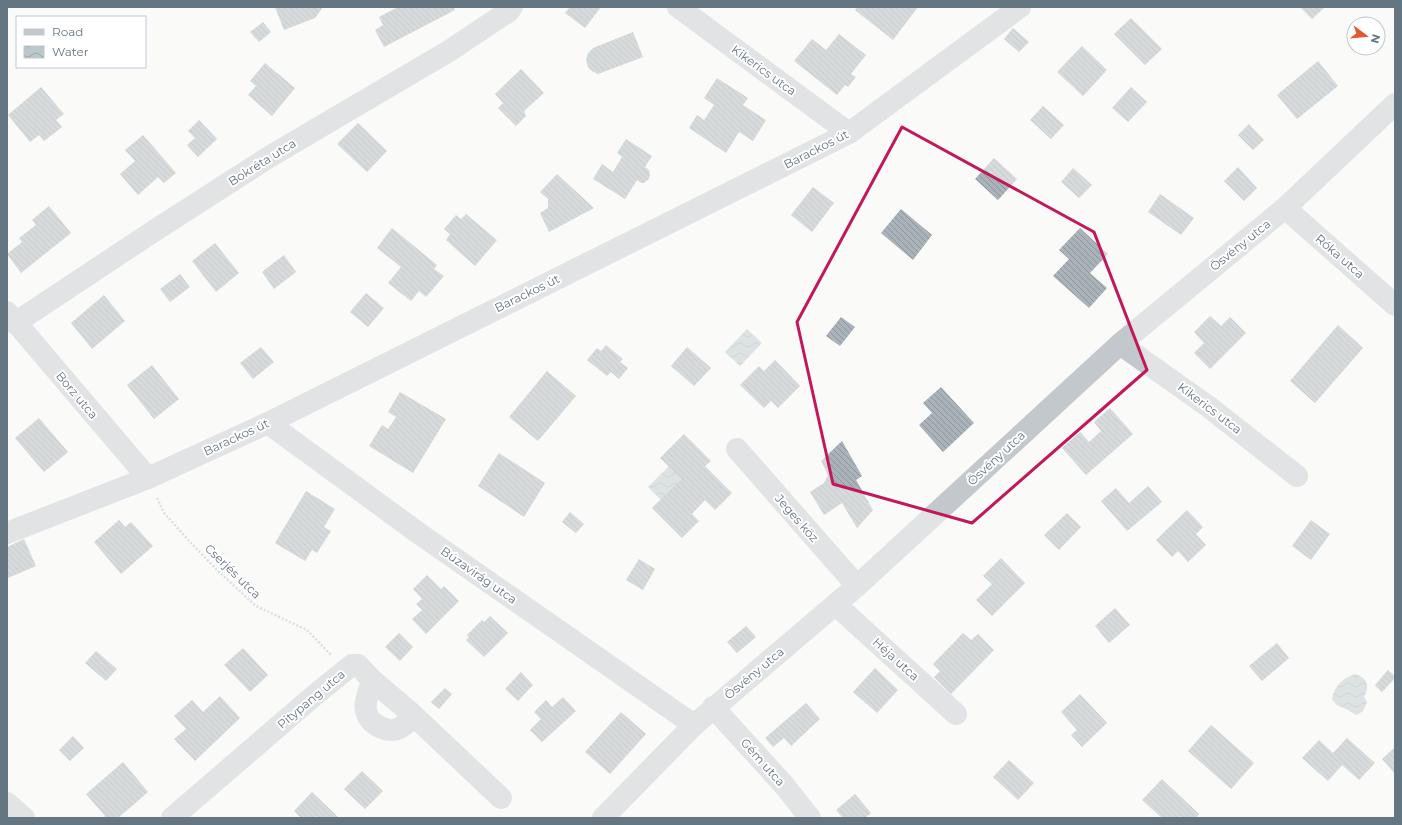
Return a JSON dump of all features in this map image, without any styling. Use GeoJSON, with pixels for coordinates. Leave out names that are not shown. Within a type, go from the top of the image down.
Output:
{"type":"FeatureCollection","features":[{"type":"Feature","properties":{"kind":"street","name":"Bokréta utca"},"geometry":{"type":"LineString","coordinates":[[11,317],[156,229],[269,157],[449,51],[509,11],[512,7]]}},
{"type":"Feature","properties":{"kind":"street","name":"Kikerics utca"},"geometry":{"type":"LineString","coordinates":[[678,7],[849,133]]}},
{"type":"Feature","properties":{"kind":"street","name":"Barackos út"},"geometry":{"type":"LineString","coordinates":[[7,533],[148,478],[268,422],[849,133],[1020,7]]}},
{"type":"Feature","properties":{"kind":"street","name":"Ösvény utca"},"geometry":{"type":"LineString","coordinates":[[603,818],[713,707],[857,586],[1120,344],[1285,208],[1395,104]]}},
{"type":"Feature","properties":{"kind":"street","name":"Róka utca"},"geometry":{"type":"LineString","coordinates":[[1285,208],[1395,305]]}},
{"type":"Feature","properties":{"kind":"street","name":"Borz utca"},"geometry":{"type":"LineString","coordinates":[[11,317],[148,478]]}},
{"type":"Feature","properties":{"kind":"street","name":"Kikerics utca"},"geometry":{"type":"LineString","coordinates":[[1120,344],[1210,407],[1297,476]]}},
{"type":"Feature","properties":{"kind":"street","name":"Búzavirág utca"},"geometry":{"type":"LineString","coordinates":[[268,422],[417,532],[694,725]]}},
{"type":"Feature","properties":{"kind":"street","name":"Jeges köz"},"geometry":{"type":"LineString","coordinates":[[737,449],[857,586]]}},
{"type":"Feature","properties":{"kind":"street","name":"Héja utca"},"geometry":{"type":"LineString","coordinates":[[836,604],[956,714]]}},
{"type":"Feature","properties":{"kind":"street","name":"Pitypang utca"},"geometry":{"type":"LineString","coordinates":[[172,818],[352,665],[358,665],[372,680],[412,714],[501,798]]}},
{"type":"Feature","properties":{"kind":"street"},"geometry":{"type":"LineString","coordinates":[[372,680],[366,702],[366,709],[368,717],[373,723],[388,729],[396,729],[401,727],[412,714]]}},
{"type":"Feature","properties":{"kind":"street","name":"Gém utca"},"geometry":{"type":"LineString","coordinates":[[713,707],[784,785],[810,818]]}},
{"type":"Feature","properties":{"kind":"street"},"geometry":{"type":"LineString","coordinates":[[7,803],[24,818]]}},
{"type":"Feature","properties":{"kind":"path","name":"Cserjés utca"},"geometry":{"type":"LineString","coordinates":[[148,478],[164,513],[218,571],[256,606],[307,630],[346,669]]}},
{"type":"Feature","properties":{"kind":"highlighted area"},"geometry":{"type":"Polygon","coordinates":[[[902,127],[1094,232],[1147,370],[972,523],[833,484],[797,322],[902,127]]]}},
{"type":"Feature","properties":{"kind":"water"},"geometry":{"type":"Polygon","coordinates":[[[747,329],[762,343],[740,366],[725,352],[747,329]]]}},
{"type":"Feature","properties":{"kind":"water"},"geometry":{"type":"Polygon","coordinates":[[[669,466],[681,479],[661,500],[648,487],[669,466]]]}},
{"type":"Feature","properties":{"kind":"water"},"geometry":{"type":"Polygon","coordinates":[[[1355,674],[1363,678],[1367,683],[1367,689],[1364,697],[1367,702],[1363,711],[1357,715],[1337,705],[1332,699],[1337,686],[1355,674]]]}},
{"type":"Feature","properties":{"kind":"building"},"geometry":{"type":"Polygon","coordinates":[[[275,7],[323,7],[315,18],[284,30],[275,7]]]}},
{"type":"Feature","properties":{"kind":"building"},"geometry":{"type":"Polygon","coordinates":[[[398,7],[454,7],[455,10],[384,47],[375,30],[383,25],[379,17],[398,7]]]}},
{"type":"Feature","properties":{"kind":"building"},"geometry":{"type":"Polygon","coordinates":[[[570,7],[601,7],[585,28],[565,13],[570,7]]]}},
{"type":"Feature","properties":{"kind":"building"},"geometry":{"type":"Polygon","coordinates":[[[857,7],[918,7],[893,40],[855,10],[857,7]]]}},
{"type":"Feature","properties":{"kind":"building"},"geometry":{"type":"Polygon","coordinates":[[[1300,7],[1325,7],[1312,19],[1300,7]]]}},
{"type":"Feature","properties":{"kind":"building"},"geometry":{"type":"Polygon","coordinates":[[[1131,18],[1162,49],[1145,65],[1114,34],[1131,18]]]}},
{"type":"Feature","properties":{"kind":"building"},"geometry":{"type":"Polygon","coordinates":[[[263,22],[271,32],[259,42],[250,32],[263,22]]]}},
{"type":"Feature","properties":{"kind":"building"},"geometry":{"type":"Polygon","coordinates":[[[1013,28],[1029,42],[1019,52],[1004,39],[1013,28]]]}},
{"type":"Feature","properties":{"kind":"building"},"geometry":{"type":"Polygon","coordinates":[[[633,32],[643,57],[598,74],[588,67],[586,60],[588,53],[593,48],[633,32]]]}},
{"type":"Feature","properties":{"kind":"building"},"geometry":{"type":"Polygon","coordinates":[[[839,34],[866,55],[851,74],[856,77],[848,87],[845,85],[837,95],[794,61],[812,39],[826,50],[839,34]]]}},
{"type":"Feature","properties":{"kind":"building"},"geometry":{"type":"Polygon","coordinates":[[[1082,46],[1107,70],[1083,96],[1057,72],[1082,46]]]}},
{"type":"Feature","properties":{"kind":"building"},"geometry":{"type":"Polygon","coordinates":[[[1318,61],[1338,86],[1297,119],[1277,95],[1318,61]]]}},
{"type":"Feature","properties":{"kind":"building"},"geometry":{"type":"Polygon","coordinates":[[[265,63],[295,88],[272,116],[248,95],[256,86],[250,81],[265,63]]]}},
{"type":"Feature","properties":{"kind":"building"},"geometry":{"type":"Polygon","coordinates":[[[521,69],[544,93],[524,111],[526,116],[516,126],[498,108],[503,103],[495,94],[521,69]]]}},
{"type":"Feature","properties":{"kind":"building"},"geometry":{"type":"Polygon","coordinates":[[[717,78],[748,98],[743,105],[766,120],[753,141],[739,132],[726,153],[689,128],[697,115],[704,120],[714,105],[704,98],[717,78]]]}},
{"type":"Feature","properties":{"kind":"building"},"geometry":{"type":"Polygon","coordinates":[[[41,87],[64,114],[56,120],[62,127],[44,141],[39,135],[30,142],[8,115],[41,87]]]}},
{"type":"Feature","properties":{"kind":"building"},"geometry":{"type":"Polygon","coordinates":[[[1131,87],[1147,102],[1128,122],[1112,108],[1131,87]]]}},
{"type":"Feature","properties":{"kind":"building"},"geometry":{"type":"Polygon","coordinates":[[[1043,106],[1064,125],[1051,139],[1030,120],[1043,106]]]}},
{"type":"Feature","properties":{"kind":"building"},"geometry":{"type":"Polygon","coordinates":[[[199,120],[217,139],[198,157],[187,145],[195,138],[188,131],[199,120]]]}},
{"type":"Feature","properties":{"kind":"building"},"geometry":{"type":"Polygon","coordinates":[[[358,123],[387,151],[367,172],[337,144],[358,123]]]}},
{"type":"Feature","properties":{"kind":"building"},"geometry":{"type":"Polygon","coordinates":[[[1249,124],[1264,140],[1253,150],[1238,135],[1249,124]]]}},
{"type":"Feature","properties":{"kind":"building"},"geometry":{"type":"Polygon","coordinates":[[[143,135],[176,173],[164,183],[158,177],[138,195],[120,174],[135,161],[125,150],[143,135]]]}},
{"type":"Feature","properties":{"kind":"building"},"geometry":{"type":"Polygon","coordinates":[[[626,139],[652,156],[645,167],[649,170],[649,179],[644,183],[637,180],[625,199],[593,179],[602,164],[613,172],[622,157],[617,153],[626,139]]]}},
{"type":"Feature","properties":{"kind":"building"},"geometry":{"type":"Polygon","coordinates":[[[994,158],[1017,179],[998,200],[975,179],[994,158]]]}},
{"type":"Feature","properties":{"kind":"building"},"geometry":{"type":"Polygon","coordinates":[[[1238,167],[1257,188],[1244,201],[1224,181],[1238,167]]]}},
{"type":"Feature","properties":{"kind":"building"},"geometry":{"type":"Polygon","coordinates":[[[1073,168],[1092,185],[1079,198],[1061,182],[1073,168]]]}},
{"type":"Feature","properties":{"kind":"building"},"geometry":{"type":"Polygon","coordinates":[[[557,174],[594,208],[549,232],[540,213],[548,208],[548,199],[540,192],[557,174]]]}},
{"type":"Feature","properties":{"kind":"building"},"geometry":{"type":"Polygon","coordinates":[[[813,187],[834,203],[812,232],[791,215],[813,187]]]}},
{"type":"Feature","properties":{"kind":"building"},"geometry":{"type":"Polygon","coordinates":[[[1160,194],[1194,218],[1181,235],[1148,212],[1160,194]]]}},
{"type":"Feature","properties":{"kind":"building"},"geometry":{"type":"Polygon","coordinates":[[[49,206],[71,233],[21,273],[7,254],[22,242],[19,238],[36,225],[32,220],[49,206]]]}},
{"type":"Feature","properties":{"kind":"building"},"geometry":{"type":"Polygon","coordinates":[[[901,209],[932,235],[913,260],[881,233],[901,209]]]}},
{"type":"Feature","properties":{"kind":"building"},"geometry":{"type":"Polygon","coordinates":[[[466,214],[497,240],[475,266],[446,240],[450,234],[444,229],[456,215],[461,219],[466,214]]]}},
{"type":"Feature","properties":{"kind":"building"},"geometry":{"type":"Polygon","coordinates":[[[392,228],[437,265],[434,269],[444,276],[426,297],[419,291],[411,301],[388,283],[401,267],[377,248],[392,228]]]}},
{"type":"Feature","properties":{"kind":"building"},"geometry":{"type":"Polygon","coordinates":[[[1080,228],[1108,254],[1090,273],[1107,288],[1089,308],[1053,276],[1069,259],[1059,250],[1080,228]]]}},
{"type":"Feature","properties":{"kind":"building"},"geometry":{"type":"Polygon","coordinates":[[[215,243],[239,273],[216,292],[192,261],[215,243]]]}},
{"type":"Feature","properties":{"kind":"building"},"geometry":{"type":"Polygon","coordinates":[[[284,255],[296,272],[274,289],[262,272],[284,255]]]}},
{"type":"Feature","properties":{"kind":"building"},"geometry":{"type":"Polygon","coordinates":[[[180,274],[190,287],[170,302],[160,289],[180,274]]]}},
{"type":"Feature","properties":{"kind":"building"},"geometry":{"type":"Polygon","coordinates":[[[366,293],[384,308],[368,327],[350,312],[366,293]]]}},
{"type":"Feature","properties":{"kind":"building"},"geometry":{"type":"Polygon","coordinates":[[[104,295],[125,321],[92,349],[71,323],[104,295]]]}},
{"type":"Feature","properties":{"kind":"building"},"geometry":{"type":"Polygon","coordinates":[[[1210,316],[1221,326],[1230,317],[1246,333],[1210,369],[1194,353],[1204,343],[1194,332],[1210,316]]]}},
{"type":"Feature","properties":{"kind":"building"},"geometry":{"type":"Polygon","coordinates":[[[841,317],[855,327],[840,346],[826,336],[841,317]]]}},
{"type":"Feature","properties":{"kind":"building"},"geometry":{"type":"Polygon","coordinates":[[[1338,325],[1363,348],[1315,403],[1290,381],[1338,325]]]}},
{"type":"Feature","properties":{"kind":"building"},"geometry":{"type":"Polygon","coordinates":[[[606,345],[623,359],[620,362],[628,368],[619,379],[611,372],[607,376],[587,360],[597,348],[601,351],[606,345]]]}},
{"type":"Feature","properties":{"kind":"building"},"geometry":{"type":"Polygon","coordinates":[[[261,347],[274,362],[253,379],[240,363],[261,347]]]}},
{"type":"Feature","properties":{"kind":"building"},"geometry":{"type":"Polygon","coordinates":[[[687,347],[711,368],[694,386],[671,366],[687,347]]]}},
{"type":"Feature","properties":{"kind":"building"},"geometry":{"type":"Polygon","coordinates":[[[775,360],[800,386],[778,408],[771,401],[764,408],[740,385],[759,366],[764,371],[775,360]]]}},
{"type":"Feature","properties":{"kind":"building"},"geometry":{"type":"Polygon","coordinates":[[[152,365],[179,399],[154,419],[127,385],[152,365]]]}},
{"type":"Feature","properties":{"kind":"building"},"geometry":{"type":"Polygon","coordinates":[[[547,371],[576,396],[538,441],[509,417],[547,371]]]}},
{"type":"Feature","properties":{"kind":"building"},"geometry":{"type":"Polygon","coordinates":[[[941,387],[974,423],[943,452],[919,425],[932,413],[923,403],[941,387]]]}},
{"type":"Feature","properties":{"kind":"building"},"geometry":{"type":"Polygon","coordinates":[[[400,392],[446,419],[413,473],[369,446],[382,425],[388,429],[396,417],[388,412],[400,392]]]}},
{"type":"Feature","properties":{"kind":"building"},"geometry":{"type":"Polygon","coordinates":[[[1110,408],[1133,434],[1086,475],[1062,448],[1080,432],[1089,442],[1101,431],[1094,422],[1110,408]]]}},
{"type":"Feature","properties":{"kind":"building"},"geometry":{"type":"Polygon","coordinates":[[[39,418],[68,452],[44,472],[15,438],[39,418]]]}},
{"type":"Feature","properties":{"kind":"building"},"geometry":{"type":"Polygon","coordinates":[[[684,434],[711,461],[705,466],[732,493],[715,510],[705,500],[692,514],[699,521],[682,538],[652,508],[681,479],[660,458],[684,434]]]}},
{"type":"Feature","properties":{"kind":"building"},"geometry":{"type":"Polygon","coordinates":[[[842,441],[862,476],[856,480],[873,510],[857,528],[842,503],[824,515],[810,492],[824,483],[828,475],[821,461],[842,441]]]}},
{"type":"Feature","properties":{"kind":"building"},"geometry":{"type":"Polygon","coordinates":[[[499,453],[545,483],[524,517],[478,486],[499,453]]]}},
{"type":"Feature","properties":{"kind":"building"},"geometry":{"type":"Polygon","coordinates":[[[1148,486],[1162,502],[1127,531],[1101,501],[1116,488],[1129,503],[1148,486]]]}},
{"type":"Feature","properties":{"kind":"building"},"geometry":{"type":"Polygon","coordinates":[[[306,491],[335,509],[324,527],[331,531],[317,553],[312,550],[305,561],[275,543],[306,491]]]}},
{"type":"Feature","properties":{"kind":"building"},"geometry":{"type":"Polygon","coordinates":[[[1187,510],[1203,527],[1196,534],[1206,545],[1188,562],[1178,551],[1172,557],[1156,540],[1187,510]]]}},
{"type":"Feature","properties":{"kind":"building"},"geometry":{"type":"Polygon","coordinates":[[[570,512],[584,524],[576,533],[562,522],[570,512]]]}},
{"type":"Feature","properties":{"kind":"building"},"geometry":{"type":"Polygon","coordinates":[[[1067,513],[1081,527],[1059,550],[1044,535],[1067,513]]]}},
{"type":"Feature","properties":{"kind":"building"},"geometry":{"type":"Polygon","coordinates":[[[119,520],[125,527],[131,522],[153,546],[121,574],[94,542],[119,520]]]}},
{"type":"Feature","properties":{"kind":"building"},"geometry":{"type":"Polygon","coordinates":[[[1311,520],[1330,534],[1311,560],[1292,546],[1311,520]]]}},
{"type":"Feature","properties":{"kind":"building"},"geometry":{"type":"Polygon","coordinates":[[[24,539],[36,566],[8,578],[7,547],[24,539]]]}},
{"type":"Feature","properties":{"kind":"building"},"geometry":{"type":"Polygon","coordinates":[[[1001,558],[1025,583],[992,616],[976,600],[992,584],[983,576],[1001,558]]]}},
{"type":"Feature","properties":{"kind":"building"},"geometry":{"type":"Polygon","coordinates":[[[639,559],[655,569],[643,590],[626,580],[639,559]]]}},
{"type":"Feature","properties":{"kind":"building"},"geometry":{"type":"Polygon","coordinates":[[[427,575],[441,589],[444,586],[459,601],[426,634],[412,619],[422,610],[416,604],[422,599],[413,589],[427,575]]]}},
{"type":"Feature","properties":{"kind":"building"},"geometry":{"type":"Polygon","coordinates":[[[1115,608],[1130,625],[1109,643],[1095,626],[1115,608]]]}},
{"type":"Feature","properties":{"kind":"building"},"geometry":{"type":"Polygon","coordinates":[[[490,616],[508,633],[484,657],[466,640],[469,637],[467,635],[482,620],[484,622],[490,616]]]}},
{"type":"Feature","properties":{"kind":"building"},"geometry":{"type":"Polygon","coordinates":[[[746,626],[756,637],[737,653],[727,642],[746,626]]]}},
{"type":"Feature","properties":{"kind":"building"},"geometry":{"type":"Polygon","coordinates":[[[399,633],[413,647],[400,661],[385,647],[399,633]]]}},
{"type":"Feature","properties":{"kind":"building"},"geometry":{"type":"Polygon","coordinates":[[[963,633],[971,640],[978,634],[994,650],[951,694],[934,677],[940,671],[933,664],[963,633]]]}},
{"type":"Feature","properties":{"kind":"building"},"geometry":{"type":"Polygon","coordinates":[[[1277,643],[1289,658],[1262,681],[1249,666],[1277,643]]]}},
{"type":"Feature","properties":{"kind":"building"},"geometry":{"type":"Polygon","coordinates":[[[243,648],[268,675],[250,692],[224,665],[243,648]]]}},
{"type":"Feature","properties":{"kind":"building"},"geometry":{"type":"Polygon","coordinates":[[[96,651],[117,669],[106,681],[85,663],[96,651]]]}},
{"type":"Feature","properties":{"kind":"building"},"geometry":{"type":"Polygon","coordinates":[[[875,668],[898,690],[877,713],[853,692],[875,668]]]}},
{"type":"Feature","properties":{"kind":"building"},"geometry":{"type":"Polygon","coordinates":[[[1388,670],[1395,676],[1395,678],[1382,692],[1375,685],[1388,670]]]}},
{"type":"Feature","properties":{"kind":"building"},"geometry":{"type":"Polygon","coordinates":[[[521,672],[533,685],[518,701],[505,689],[521,672]]]}},
{"type":"Feature","properties":{"kind":"building"},"geometry":{"type":"Polygon","coordinates":[[[445,688],[452,694],[439,709],[431,702],[445,688]]]}},
{"type":"Feature","properties":{"kind":"building"},"geometry":{"type":"Polygon","coordinates":[[[1080,694],[1107,723],[1082,747],[1071,735],[1077,730],[1061,712],[1080,694]]]}},
{"type":"Feature","properties":{"kind":"building"},"geometry":{"type":"Polygon","coordinates":[[[220,696],[240,718],[195,761],[174,739],[186,729],[174,716],[192,700],[203,712],[220,696]]]}},
{"type":"Feature","properties":{"kind":"building"},"geometry":{"type":"Polygon","coordinates":[[[563,697],[576,711],[542,742],[530,730],[541,719],[534,712],[546,700],[552,707],[563,697]]]}},
{"type":"Feature","properties":{"kind":"building"},"geometry":{"type":"Polygon","coordinates":[[[806,703],[820,719],[791,746],[784,738],[773,747],[765,738],[806,703]]]}},
{"type":"Feature","properties":{"kind":"building"},"geometry":{"type":"Polygon","coordinates":[[[621,712],[646,734],[610,774],[585,752],[621,712]]]}},
{"type":"Feature","properties":{"kind":"building"},"geometry":{"type":"Polygon","coordinates":[[[1211,725],[1254,763],[1231,789],[1188,751],[1211,725]]]}},
{"type":"Feature","properties":{"kind":"building"},"geometry":{"type":"Polygon","coordinates":[[[73,736],[84,748],[70,761],[59,750],[73,736]]]}},
{"type":"Feature","properties":{"kind":"building"},"geometry":{"type":"Polygon","coordinates":[[[1347,738],[1375,763],[1359,780],[1342,765],[1328,781],[1302,758],[1319,740],[1333,753],[1347,738]]]}},
{"type":"Feature","properties":{"kind":"building"},"geometry":{"type":"Polygon","coordinates":[[[1395,747],[1395,774],[1382,759],[1395,747]]]}},
{"type":"Feature","properties":{"kind":"building"},"geometry":{"type":"Polygon","coordinates":[[[1009,760],[1034,783],[1018,800],[993,777],[1009,760]]]}},
{"type":"Feature","properties":{"kind":"building"},"geometry":{"type":"Polygon","coordinates":[[[123,762],[148,792],[118,818],[103,818],[105,816],[86,794],[123,762]]]}},
{"type":"Feature","properties":{"kind":"building"},"geometry":{"type":"Polygon","coordinates":[[[362,771],[383,791],[365,809],[344,789],[362,771]]]}},
{"type":"Feature","properties":{"kind":"building"},"geometry":{"type":"Polygon","coordinates":[[[1162,779],[1199,814],[1196,818],[1162,818],[1142,800],[1162,779]]]}},
{"type":"Feature","properties":{"kind":"building"},"geometry":{"type":"Polygon","coordinates":[[[312,792],[339,818],[301,818],[294,811],[312,792]]]}},
{"type":"Feature","properties":{"kind":"building"},"geometry":{"type":"Polygon","coordinates":[[[855,794],[871,813],[865,818],[843,818],[836,810],[855,794]]]}}]}
